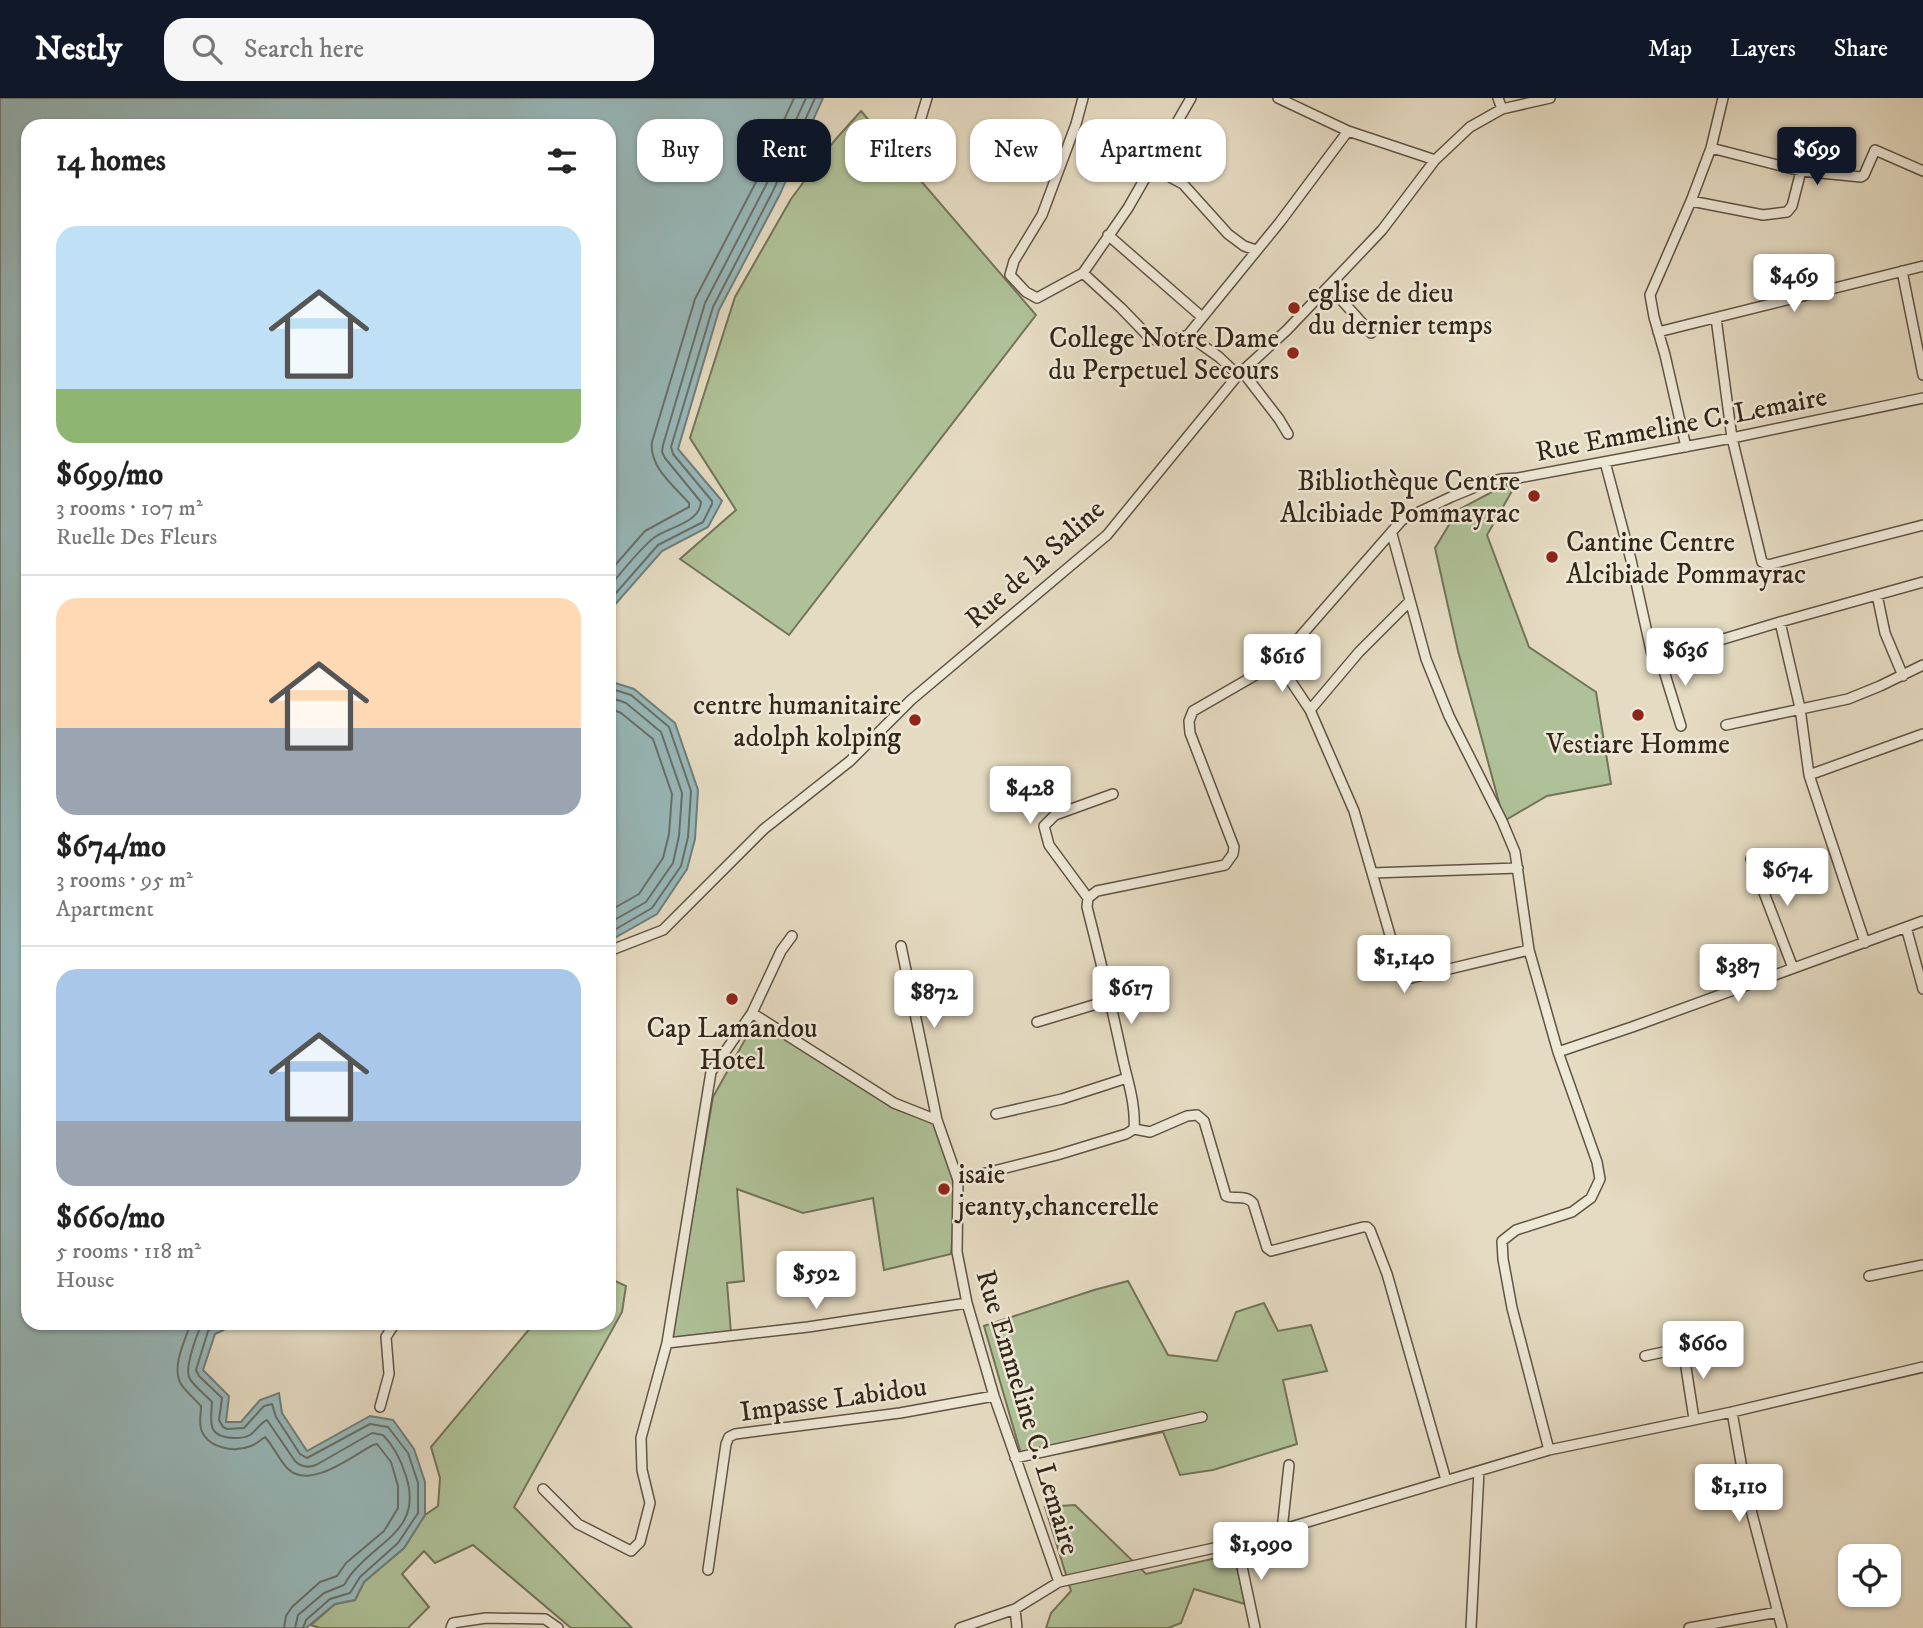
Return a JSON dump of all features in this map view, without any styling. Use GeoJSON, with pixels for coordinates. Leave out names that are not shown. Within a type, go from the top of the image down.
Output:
{"type":"FeatureCollection","features":[{"type":"Feature","properties":{"kind":"street"},"geometry":{"type":"LineString","coordinates":[[921,119],[927,98]]}},
{"type":"Feature","properties":{"kind":"street"},"geometry":{"type":"LineString","coordinates":[[1083,98],[1042,215],[1014,261],[1010,275],[1026,292],[1037,298],[1083,273],[1143,182]]}},
{"type":"Feature","properties":{"kind":"street"},"geometry":{"type":"LineString","coordinates":[[1179,119],[1191,98]]}},
{"type":"Feature","properties":{"kind":"street"},"geometry":{"type":"LineString","coordinates":[[1278,98],[1348,131],[1435,160]]}},
{"type":"Feature","properties":{"kind":"street"},"geometry":{"type":"LineString","coordinates":[[1498,98],[1502,109]]}},
{"type":"Feature","properties":{"kind":"street","name":"Rue de la Saline"},"geometry":{"type":"LineString","coordinates":[[616,948],[663,930],[764,829],[850,761],[911,700],[1107,534],[1240,373],[1287,330],[1382,230],[1435,160],[1470,127],[1502,109],[1550,98]]}},
{"type":"Feature","properties":{"kind":"street"},"geometry":{"type":"LineString","coordinates":[[1686,447],[1650,295],[1711,148],[1723,98]]}},
{"type":"Feature","properties":{"kind":"street"},"geometry":{"type":"LineString","coordinates":[[1083,273],[1151,339],[1168,341],[1188,335],[1280,222],[1348,131]]}},
{"type":"Feature","properties":{"kind":"street"},"geometry":{"type":"LineString","coordinates":[[1711,148],[1801,171],[1861,177],[1875,150],[1922,171]]}},
{"type":"Feature","properties":{"kind":"street"},"geometry":{"type":"LineString","coordinates":[[1691,201],[1763,215],[1787,212],[1792,206],[1801,171]]}},
{"type":"Feature","properties":{"kind":"street"},"geometry":{"type":"LineString","coordinates":[[1179,182],[1228,234],[1244,246],[1256,250]]}},
{"type":"Feature","properties":{"kind":"street"},"geometry":{"type":"LineString","coordinates":[[1108,235],[1202,317]]}},
{"type":"Feature","properties":{"kind":"street"},"geometry":{"type":"LineString","coordinates":[[1658,332],[1923,266]]}},
{"type":"Feature","properties":{"kind":"street"},"geometry":{"type":"LineString","coordinates":[[1902,271],[1923,374]]}},
{"type":"Feature","properties":{"kind":"street"},"geometry":{"type":"LineString","coordinates":[[1329,286],[1371,332]]}},
{"type":"Feature","properties":{"kind":"street"},"geometry":{"type":"LineString","coordinates":[[1716,318],[1732,438],[1762,562],[1768,565],[1923,524]]}},
{"type":"Feature","properties":{"kind":"street"},"geometry":{"type":"LineString","coordinates":[[1188,335],[1240,373],[1279,419],[1288,434]]}},
{"type":"Feature","properties":{"kind":"street","name":"Rue Emmeline C. Lemaire"},"geometry":{"type":"LineString","coordinates":[[1088,898],[1097,891],[1225,864],[1233,854],[1234,847],[1190,733],[1189,721],[1193,711],[1278,662],[1402,520],[1485,483],[1502,479],[1605,463],[1923,398]]}},
{"type":"Feature","properties":{"kind":"street"},"geometry":{"type":"LineString","coordinates":[[1605,463],[1653,656],[1660,658],[1923,582]]}},
{"type":"Feature","properties":{"kind":"street"},"geometry":{"type":"LineString","coordinates":[[1392,534],[1426,659],[1515,852],[1529,950],[1558,1052],[1597,1162],[1600,1179],[1591,1198],[1572,1212],[1516,1230],[1502,1241],[1512,1308],[1549,1450]]}},
{"type":"Feature","properties":{"kind":"street"},"geometry":{"type":"LineString","coordinates":[[1877,595],[1885,633],[1903,676]]}},
{"type":"Feature","properties":{"kind":"street"},"geometry":{"type":"LineString","coordinates":[[1310,710],[1359,652],[1410,601]]}},
{"type":"Feature","properties":{"kind":"street"},"geometry":{"type":"LineString","coordinates":[[1780,622],[1800,708],[1809,775],[1865,943]]}},
{"type":"Feature","properties":{"kind":"street"},"geometry":{"type":"LineString","coordinates":[[1660,658],[1681,726]]}},
{"type":"Feature","properties":{"kind":"street"},"geometry":{"type":"LineString","coordinates":[[1278,662],[1310,710],[1354,811],[1403,980],[1529,950]]}},
{"type":"Feature","properties":{"kind":"street"},"geometry":{"type":"LineString","coordinates":[[1726,725],[1848,699],[1923,665]]}},
{"type":"Feature","properties":{"kind":"street"},"geometry":{"type":"LineString","coordinates":[[1809,775],[1923,734]]}},
{"type":"Feature","properties":{"kind":"street"},"geometry":{"type":"LineString","coordinates":[[1113,794],[1055,815],[1044,826],[1049,845],[1088,898],[1087,907],[1135,1116],[1133,1129]]}},
{"type":"Feature","properties":{"kind":"street"},"geometry":{"type":"LineString","coordinates":[[1751,859],[1793,968]]}},
{"type":"Feature","properties":{"kind":"street"},"geometry":{"type":"LineString","coordinates":[[1372,873],[1518,868]]}},
{"type":"Feature","properties":{"kind":"street"},"geometry":{"type":"LineString","coordinates":[[1558,1052],[1923,920]]}},
{"type":"Feature","properties":{"kind":"street"},"geometry":{"type":"LineString","coordinates":[[1906,927],[1923,989]]}},
{"type":"Feature","properties":{"kind":"street"},"geometry":{"type":"LineString","coordinates":[[543,1489],[578,1524],[631,1551],[640,1542],[650,1503],[642,1470],[640,1438],[667,1343],[712,1072],[752,1013],[781,951],[792,936]]}},
{"type":"Feature","properties":{"kind":"street"},"geometry":{"type":"LineString","coordinates":[[901,946],[937,1120],[958,1180],[1057,1155],[1126,1134],[1133,1129],[1150,1132],[1187,1116],[1197,1115],[1203,1121],[1226,1196],[1244,1197],[1253,1203],[1271,1251],[1363,1227],[1370,1230],[1387,1274],[1446,1480]]}},
{"type":"Feature","properties":{"kind":"street"},"geometry":{"type":"LineString","coordinates":[[1037,1022],[1110,1000]]}},
{"type":"Feature","properties":{"kind":"street"},"geometry":{"type":"LineString","coordinates":[[752,1013],[894,1103],[937,1120]]}},
{"type":"Feature","properties":{"kind":"street"},"geometry":{"type":"LineString","coordinates":[[996,1114],[1062,1099],[1127,1078]]}},
{"type":"Feature","properties":{"kind":"street","name":"Rue Emmeline C. Lemaire"},"geometry":{"type":"LineString","coordinates":[[958,1180],[957,1252],[967,1303],[1015,1458],[1059,1582],[1015,1609],[960,1628]]}},
{"type":"Feature","properties":{"kind":"street"},"geometry":{"type":"LineString","coordinates":[[1869,1276],[1923,1265]]}},
{"type":"Feature","properties":{"kind":"street"},"geometry":{"type":"LineString","coordinates":[[667,1343],[807,1327],[967,1303]]}},
{"type":"Feature","properties":{"kind":"street"},"geometry":{"type":"LineString","coordinates":[[380,1407],[389,1374],[386,1337],[390,1330]]}},
{"type":"Feature","properties":{"kind":"street"},"geometry":{"type":"LineString","coordinates":[[1645,1356],[1728,1338]]}},
{"type":"Feature","properties":{"kind":"street"},"geometry":{"type":"LineString","coordinates":[[1683,1348],[1694,1419]]}},
{"type":"Feature","properties":{"kind":"street"},"geometry":{"type":"LineString","coordinates":[[1059,1582],[1237,1543],[1549,1450],[1732,1412],[1923,1367]]}},
{"type":"Feature","properties":{"kind":"street","name":"Impasse Labidou"},"geometry":{"type":"LineString","coordinates":[[708,1570],[729,1437],[735,1434],[900,1413],[995,1396]]}},
{"type":"Feature","properties":{"kind":"street"},"geometry":{"type":"LineString","coordinates":[[1732,1412],[1746,1491],[1782,1628]]}},
{"type":"Feature","properties":{"kind":"street"},"geometry":{"type":"LineString","coordinates":[[1015,1458],[1202,1417]]}},
{"type":"Feature","properties":{"kind":"street"},"geometry":{"type":"LineString","coordinates":[[1282,1530],[1289,1465]]}},
{"type":"Feature","properties":{"kind":"street"},"geometry":{"type":"LineString","coordinates":[[1471,1628],[1479,1471]]}},
{"type":"Feature","properties":{"kind":"street"},"geometry":{"type":"LineString","coordinates":[[1237,1543],[1255,1628]]}},
{"type":"Feature","properties":{"kind":"street"},"geometry":{"type":"LineString","coordinates":[[1015,1609],[1017,1628]]}},
{"type":"Feature","properties":{"kind":"street"},"geometry":{"type":"LineString","coordinates":[[1689,1628],[1778,1612]]}},
{"type":"Feature","properties":{"kind":"street"},"geometry":{"type":"LineString","coordinates":[[451,1628],[453,1623],[486,1618],[545,1619],[558,1628]]}},
{"type":"Feature","properties":{"kind":"green space"},"geometry":{"type":"Polygon","coordinates":[[[861,111],[868,119],[854,119],[861,111]]]}},
{"type":"Feature","properties":{"kind":"green space"},"geometry":{"type":"Polygon","coordinates":[[[845,129],[845,182],[922,182],[1036,315],[789,635],[680,559],[736,510],[690,438],[735,297],[791,199],[804,182],[831,182],[831,145],[845,129]]]}},
{"type":"Feature","properties":{"kind":"green space"},"geometry":{"type":"Polygon","coordinates":[[[1505,485],[1512,491],[1487,535],[1529,647],[1596,692],[1611,784],[1547,796],[1504,821],[1458,651],[1435,548],[1458,510],[1505,485]]]}},
{"type":"Feature","properties":{"kind":"green space"},"geometry":{"type":"Polygon","coordinates":[[[756,1020],[893,1108],[935,1123],[956,1190],[951,1254],[884,1270],[873,1198],[803,1213],[737,1189],[744,1281],[727,1283],[731,1333],[671,1339],[713,1097],[756,1020]]]}},
{"type":"Feature","properties":{"kind":"green space"},"geometry":{"type":"Polygon","coordinates":[[[616,1281],[626,1286],[622,1312],[616,1323],[616,1281]]]}},
{"type":"Feature","properties":{"kind":"green space"},"geometry":{"type":"Polygon","coordinates":[[[1128,1281],[1168,1355],[1217,1361],[1236,1312],[1264,1303],[1278,1331],[1311,1325],[1327,1371],[1283,1380],[1297,1444],[1213,1470],[1180,1475],[1163,1432],[1023,1461],[984,1326],[1128,1281]]]}},
{"type":"Feature","properties":{"kind":"green space"},"geometry":{"type":"Polygon","coordinates":[[[528,1330],[612,1330],[514,1507],[632,1628],[571,1628],[473,1545],[435,1563],[424,1551],[402,1574],[429,1607],[408,1628],[320,1628],[311,1625],[335,1604],[355,1600],[364,1582],[404,1548],[425,1515],[438,1506],[440,1478],[431,1447],[528,1330]]]}},
{"type":"Feature","properties":{"kind":"green space"},"geometry":{"type":"Polygon","coordinates":[[[1075,1505],[1146,1574],[1234,1554],[1245,1604],[1194,1589],[1181,1623],[1168,1628],[1046,1628],[1051,1613],[1071,1591],[1045,1507],[1075,1505]]]}},
{"type":"Feature","properties":{"kind":"water"},"geometry":{"type":"Polygon","coordinates":[[[0,98],[823,98],[814,119],[737,119],[737,182],[785,182],[719,310],[678,449],[722,501],[708,527],[662,551],[616,603],[616,119],[21,119],[21,1330],[223,1330],[215,1334],[203,1370],[229,1396],[226,1422],[241,1422],[260,1400],[279,1393],[282,1413],[307,1451],[370,1416],[393,1420],[414,1449],[425,1482],[425,1515],[404,1548],[364,1582],[355,1600],[335,1604],[306,1628],[0,1628],[0,98]]]}},
{"type":"Feature","properties":{"kind":"water"},"geometry":{"type":"Polygon","coordinates":[[[616,683],[634,689],[675,723],[698,790],[695,839],[687,869],[657,914],[616,937],[616,683]]]}},
{"type":"Feature","properties":{"kind":"place","name":"eglise de dieu du dernier temps"},"geometry":{"type":"Point","coordinates":[1294,308]}},
{"type":"Feature","properties":{"kind":"place","name":"College Notre Dame du Perpetuel Secours"},"geometry":{"type":"Point","coordinates":[1293,353]}},
{"type":"Feature","properties":{"kind":"place","name":"Bibliothèque Centre Alcibiade Pommayrac"},"geometry":{"type":"Point","coordinates":[1534,496]}},
{"type":"Feature","properties":{"kind":"place","name":"Cantine Centre Alcibiade Pommayrac"},"geometry":{"type":"Point","coordinates":[1552,557]}},
{"type":"Feature","properties":{"kind":"place","name":"Vestiare Homme"},"geometry":{"type":"Point","coordinates":[1638,715]}},
{"type":"Feature","properties":{"kind":"place","name":"centre humanitaire adolph kolping"},"geometry":{"type":"Point","coordinates":[915,720]}},
{"type":"Feature","properties":{"kind":"place","name":"Cap Lamandou Hotel"},"geometry":{"type":"Point","coordinates":[732,999]}},
{"type":"Feature","properties":{"kind":"place","name":"isaie jeanty,chancerelle"},"geometry":{"type":"Point","coordinates":[944,1189]}}]}
